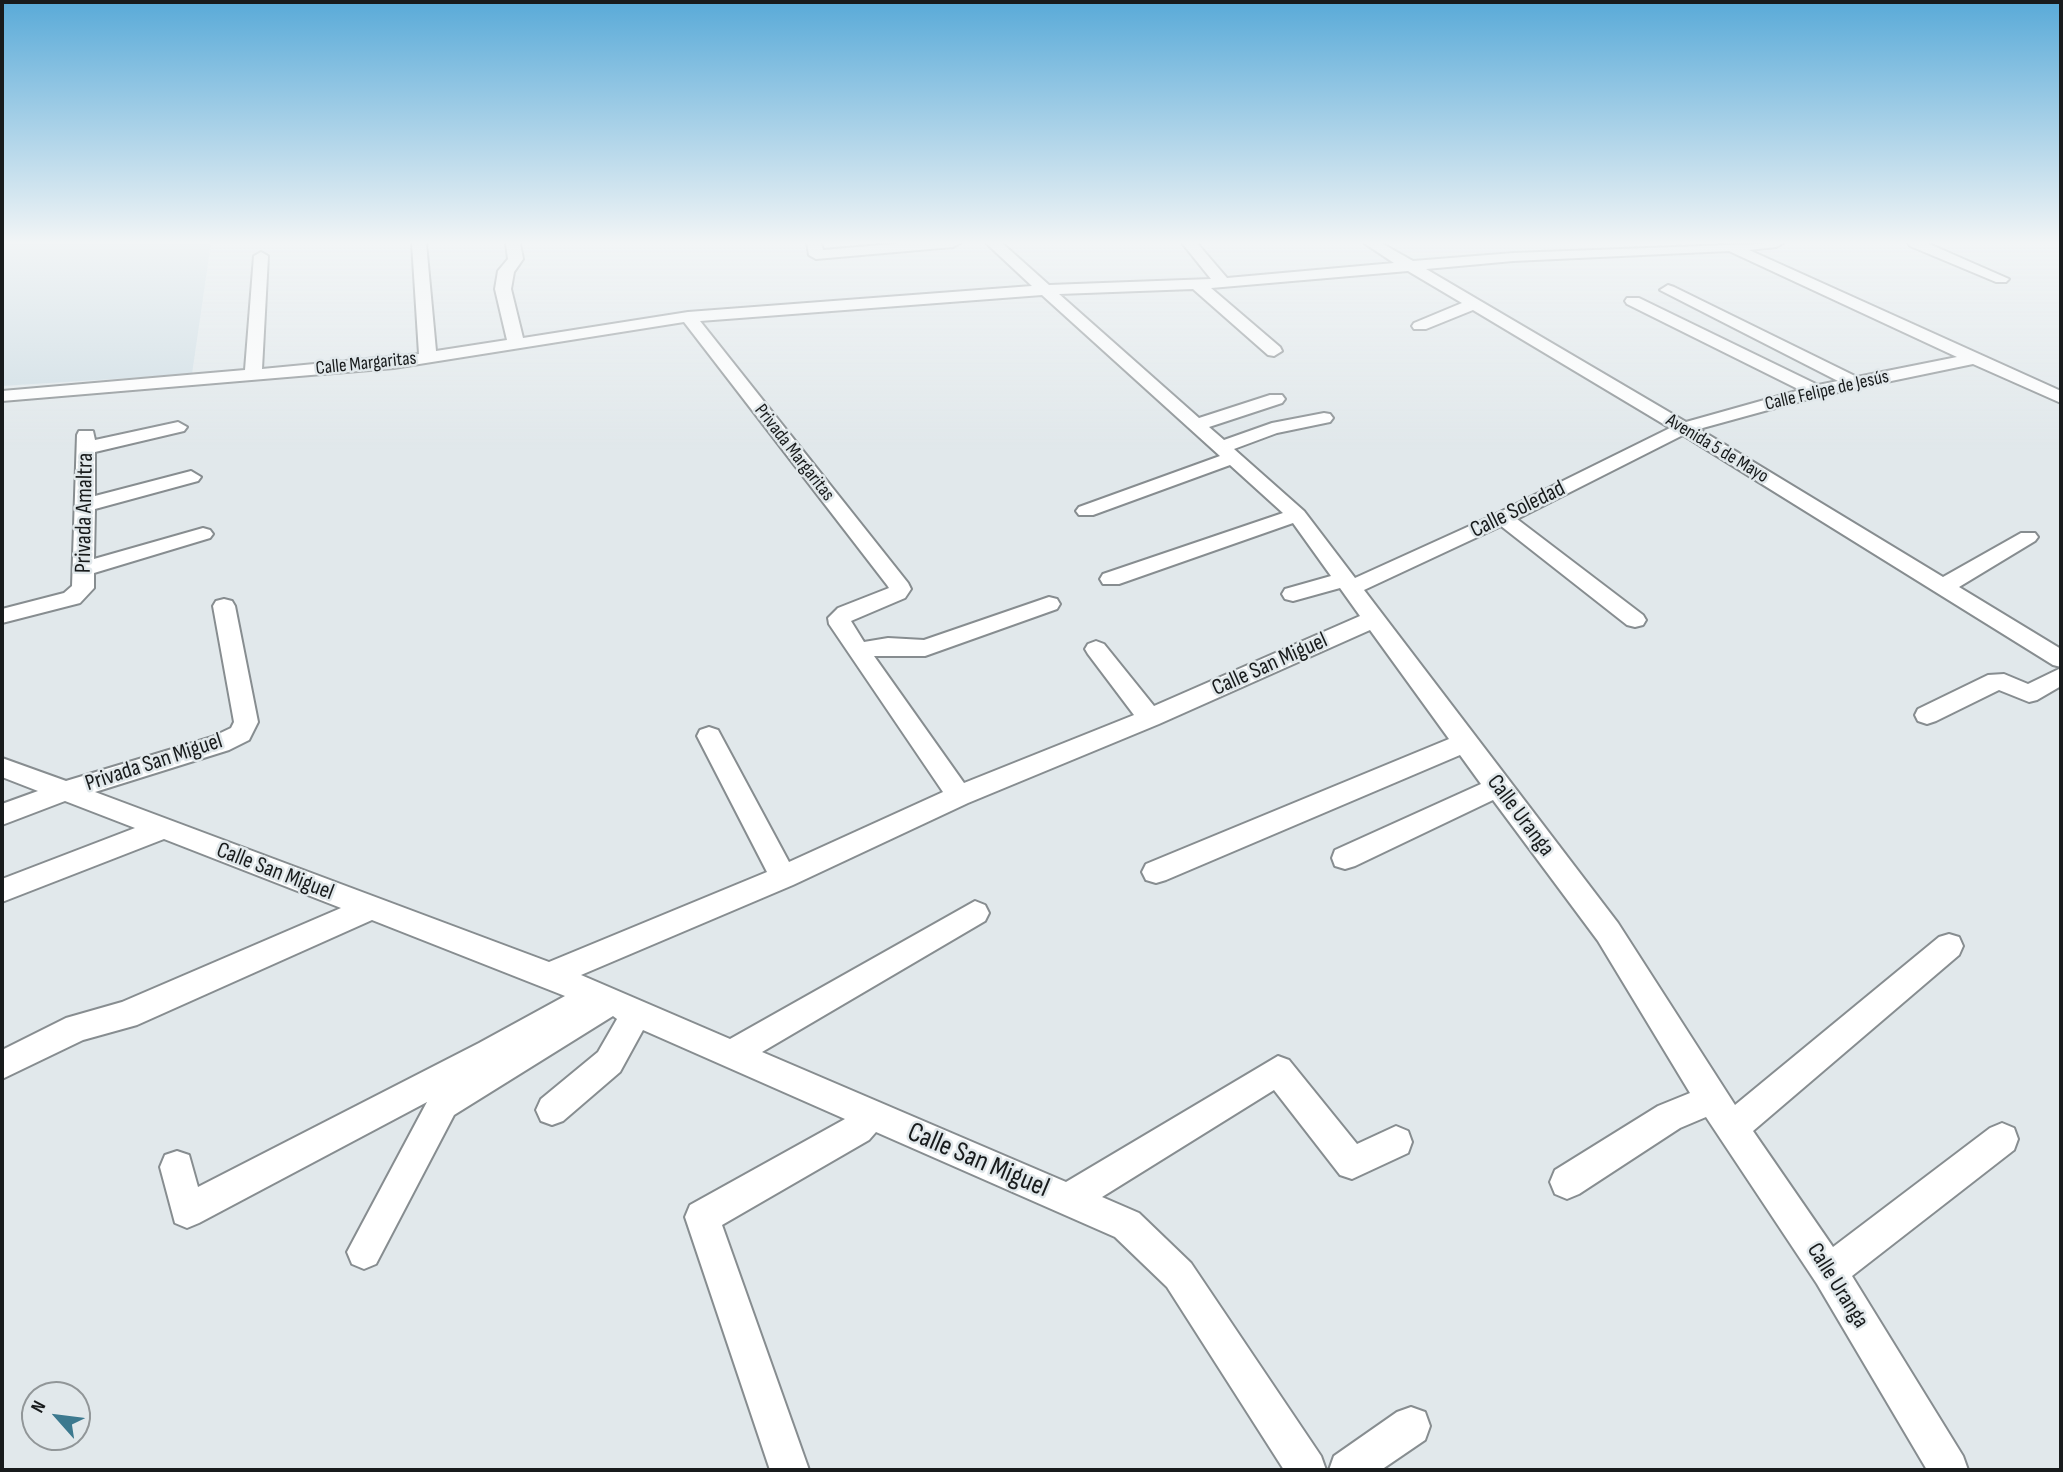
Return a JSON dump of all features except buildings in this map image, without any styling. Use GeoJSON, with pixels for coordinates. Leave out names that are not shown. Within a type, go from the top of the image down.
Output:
{"type":"FeatureCollection","features":[{"type":"Feature","properties":{"kind":"street"},"geometry":{"type":"LineString","coordinates":[[253,375],[257,312]]}},
{"type":"Feature","properties":{"kind":"street"},"geometry":{"type":"LineString","coordinates":[[425,312],[429,357]]}},
{"type":"Feature","properties":{"kind":"street"},"geometry":{"type":"LineString","coordinates":[[508,312],[516,344]]}},
{"type":"Feature","properties":{"kind":"street","name":"Calle Margaritas"},"geometry":{"type":"LineString","coordinates":[[2,396],[429,357],[688,317],[758,312]]}},
{"type":"Feature","properties":{"kind":"street","name":"Calle Uranga"},"geometry":{"type":"LineString","coordinates":[[1069,312],[1297,515],[1348,582],[1498,788],[1608,932],[1712,1100],[1829,1272],[1949,1470]]}},
{"type":"Feature","properties":{"kind":"street"},"geometry":{"type":"LineString","coordinates":[[1229,312],[1274,351]]}},
{"type":"Feature","properties":{"kind":"street"},"geometry":{"type":"LineString","coordinates":[[1420,326],[1455,312]]}},
{"type":"Feature","properties":{"kind":"street","name":"Avenida 5 de Mayo"},"geometry":{"type":"LineString","coordinates":[[1487,312],[1684,428],[2061,659]]}},
{"type":"Feature","properties":{"kind":"street"},"geometry":{"type":"LineString","coordinates":[[1655,312],[1816,391]]}},
{"type":"Feature","properties":{"kind":"street"},"geometry":{"type":"LineString","coordinates":[[1712,312],[1855,383]]}},
{"type":"Feature","properties":{"kind":"street"},"geometry":{"type":"LineString","coordinates":[[1870,312],[2061,398]]}},
{"type":"Feature","properties":{"kind":"street","name":"Privada Margaritas"},"geometry":{"type":"LineString","coordinates":[[688,317],[900,589],[897,593],[839,618],[840,624],[859,650]]}},
{"type":"Feature","properties":{"kind":"street","name":"Calle Felipe de Jesús"},"geometry":{"type":"LineString","coordinates":[[1684,428],[1816,391],[1972,359]]}},
{"type":"Feature","properties":{"kind":"street"},"geometry":{"type":"LineString","coordinates":[[2041,389],[2061,381]]}},
{"type":"Feature","properties":{"kind":"street"},"geometry":{"type":"LineString","coordinates":[[1196,425],[1276,399]]}},
{"type":"Feature","properties":{"kind":"street"},"geometry":{"type":"LineString","coordinates":[[1086,511],[1227,452],[1272,429],[1324,418]]}},
{"type":"Feature","properties":{"kind":"street","name":"Privada Amaltra"},"geometry":{"type":"LineString","coordinates":[[2,616],[80,593],[83,588],[86,442],[178,427]]}},
{"type":"Feature","properties":{"kind":"street","name":"Calle Soledad"},"geometry":{"type":"LineString","coordinates":[[1293,594],[1337,582],[1348,582],[1503,518],[1684,428]]}},
{"type":"Feature","properties":{"kind":"street"},"geometry":{"type":"LineString","coordinates":[[85,505],[191,477]]}},
{"type":"Feature","properties":{"kind":"street"},"geometry":{"type":"LineString","coordinates":[[1111,579],[1297,515]]}},
{"type":"Feature","properties":{"kind":"street"},"geometry":{"type":"LineString","coordinates":[[1503,518],[1636,620]]}},
{"type":"Feature","properties":{"kind":"street"},"geometry":{"type":"LineString","coordinates":[[84,569],[203,534]]}},
{"type":"Feature","properties":{"kind":"street"},"geometry":{"type":"LineString","coordinates":[[1944,586],[2028,537]]}},
{"type":"Feature","properties":{"kind":"street"},"geometry":{"type":"LineString","coordinates":[[959,796],[859,650],[888,646],[925,648],[1049,604]]}},
{"type":"Feature","properties":{"kind":"street","name":"Privada San Miguel"},"geometry":{"type":"LineString","coordinates":[[2,815],[62,792],[220,744],[240,734],[246,722],[224,606]]}},
{"type":"Feature","properties":{"kind":"street","name":"Calle San Miguel"},"geometry":{"type":"LineString","coordinates":[[549,975],[783,877],[959,796],[1150,718],[1374,619]]}},
{"type":"Feature","properties":{"kind":"street"},"geometry":{"type":"LineString","coordinates":[[1097,649],[1150,718]]}},
{"type":"Feature","properties":{"kind":"street"},"geometry":{"type":"LineString","coordinates":[[1927,715],[1996,681],[2029,694],[2061,676]]}},
{"type":"Feature","properties":{"kind":"street"},"geometry":{"type":"LineString","coordinates":[[709,736],[783,877]]}},
{"type":"Feature","properties":{"kind":"street"},"geometry":{"type":"LineString","coordinates":[[1156,872],[1466,742]]}},
{"type":"Feature","properties":{"kind":"street","name":"Calle San Miguel"},"geometry":{"type":"LineString","coordinates":[[6,772],[549,975],[1127,1225],[1180,1275],[1307,1470]]}},
{"type":"Feature","properties":{"kind":"street"},"geometry":{"type":"LineString","coordinates":[[1345,858],[1498,788]]}},
{"type":"Feature","properties":{"kind":"street"},"geometry":{"type":"LineString","coordinates":[[2,891],[162,829]]}},
{"type":"Feature","properties":{"kind":"street"},"geometry":{"type":"LineString","coordinates":[[2,1065],[77,1028],[127,1015],[370,908]]}},
{"type":"Feature","properties":{"kind":"street"},"geometry":{"type":"LineString","coordinates":[[732,1054],[975,913]]}},
{"type":"Feature","properties":{"kind":"street"},"geometry":{"type":"LineString","coordinates":[[1732,1128],[1949,947]]}},
{"type":"Feature","properties":{"kind":"street"},"geometry":{"type":"LineString","coordinates":[[552,1110],[610,1062],[614,1004]]}},
{"type":"Feature","properties":{"kind":"street"},"geometry":{"type":"LineString","coordinates":[[177,1167],[187,1211],[490,1053],[614,1004]]}},
{"type":"Feature","properties":{"kind":"street"},"geometry":{"type":"LineString","coordinates":[[364,1252],[443,1104],[614,1004]]}},
{"type":"Feature","properties":{"kind":"street"},"geometry":{"type":"LineString","coordinates":[[1067,1199],[1278,1069],[1352,1163],[1396,1142]]}},
{"type":"Feature","properties":{"kind":"street"},"geometry":{"type":"LineString","coordinates":[[1567,1182],[1669,1117],[1712,1100]]}},
{"type":"Feature","properties":{"kind":"street"},"geometry":{"type":"LineString","coordinates":[[789,1470],[702,1217],[858,1129],[870,1114]]}},
{"type":"Feature","properties":{"kind":"street"},"geometry":{"type":"LineString","coordinates":[[1829,1272],[2002,1139]]}},
{"type":"Feature","properties":{"kind":"street"},"geometry":{"type":"LineString","coordinates":[[1348,1470],[1411,1426]]}},
{"type":"Feature","properties":{"kind":"shaded area"},"geometry":{"type":"Polygon","coordinates":[[[2,312],[201,312],[192,374],[2,386],[2,312]]]}}]}
